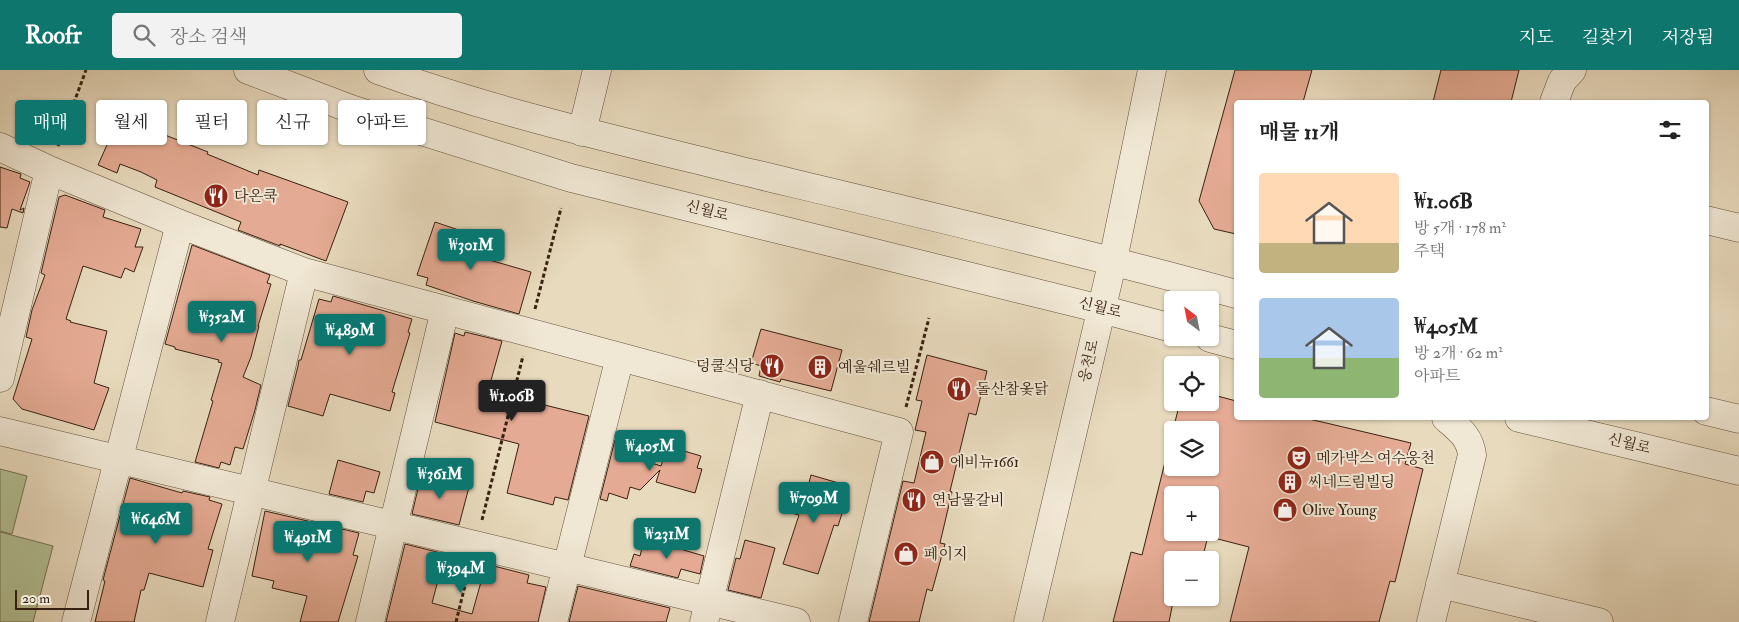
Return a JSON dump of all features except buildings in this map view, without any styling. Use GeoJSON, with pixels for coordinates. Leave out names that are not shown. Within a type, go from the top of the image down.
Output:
{"type":"FeatureCollection","features":[{"type":"Feature","properties":{"kind":"street","name":"신월로"},"geometry":{"type":"LineString","coordinates":[[248,70],[351,109],[571,178],[1101,308],[1164,326]]}},
{"type":"Feature","properties":{"kind":"street"},"geometry":{"type":"LineString","coordinates":[[378,70],[428,88],[582,132],[1113,260],[1234,293]]}},
{"type":"Feature","properties":{"kind":"street"},"geometry":{"type":"LineString","coordinates":[[582,132],[597,70]]}},
{"type":"Feature","properties":{"kind":"street","name":"웅천로"},"geometry":{"type":"LineString","coordinates":[[1028,622],[1113,260],[1152,70]]}},
{"type":"Feature","properties":{"kind":"street"},"geometry":{"type":"LineString","coordinates":[[1555,100],[1562,81],[1572,70]]}},
{"type":"Feature","properties":{"kind":"street"},"geometry":{"type":"LineString","coordinates":[[0,147],[49,170],[180,224],[304,272],[899,432],[852,622]]}},
{"type":"Feature","properties":{"kind":"street"},"geometry":{"type":"LineString","coordinates":[[0,378],[49,170]]}},
{"type":"Feature","properties":{"kind":"street"},"geometry":{"type":"LineString","coordinates":[[1709,221],[1739,228]]}},
{"type":"Feature","properties":{"kind":"street"},"geometry":{"type":"LineString","coordinates":[[76,622],[180,224]]}},
{"type":"Feature","properties":{"kind":"street"},"geometry":{"type":"LineString","coordinates":[[220,622],[304,272]]}},
{"type":"Feature","properties":{"kind":"street"},"geometry":{"type":"LineString","coordinates":[[370,622],[445,310]]}},
{"type":"Feature","properties":{"kind":"street"},"geometry":{"type":"LineString","coordinates":[[1219,340],[1234,344]]}},
{"type":"Feature","properties":{"kind":"street"},"geometry":{"type":"LineString","coordinates":[[553,622],[620,357]]}},
{"type":"Feature","properties":{"kind":"street"},"geometry":{"type":"LineString","coordinates":[[706,612],[760,394]]}},
{"type":"Feature","properties":{"kind":"street"},"geometry":{"type":"LineString","coordinates":[[1709,412],[1739,419]]}},
{"type":"Feature","properties":{"kind":"street"},"geometry":{"type":"LineString","coordinates":[[1431,622],[1472,456],[1466,435],[1448,420]]}},
{"type":"Feature","properties":{"kind":"street","name":"신월로"},"geometry":{"type":"LineString","coordinates":[[1527,420],[1739,471]]}},
{"type":"Feature","properties":{"kind":"street"},"geometry":{"type":"LineString","coordinates":[[0,431],[567,567],[706,612],[796,622]]}},
{"type":"Feature","properties":{"kind":"street"},"geometry":{"type":"LineString","coordinates":[[1440,584],[1599,622]]}},
{"type":"Feature","properties":{"kind":"path"},"geometry":{"type":"LineString","coordinates":[[49,170],[86,70]]}},
{"type":"Feature","properties":{"kind":"path"},"geometry":{"type":"LineString","coordinates":[[456,622],[561,208]]}},
{"type":"Feature","properties":{"kind":"path"},"geometry":{"type":"LineString","coordinates":[[899,432],[929,318]]}},
{"type":"Feature","properties":{"kind":"green space"},"geometry":{"type":"Polygon","coordinates":[[[0,469],[27,476],[12,534],[0,531],[0,469]]]}},
{"type":"Feature","properties":{"kind":"green space"},"geometry":{"type":"Polygon","coordinates":[[[0,532],[53,546],[33,622],[0,622],[0,532]]]}},
{"type":"Feature","properties":{"kind":"place","name":"다온쿡"},"geometry":{"type":"Point","coordinates":[216,196]}},
{"type":"Feature","properties":{"kind":"place","name":"덩쿨식당"},"geometry":{"type":"Point","coordinates":[772,366]}},
{"type":"Feature","properties":{"kind":"place","name":"예울쉐르빌"},"geometry":{"type":"Point","coordinates":[820,367]}},
{"type":"Feature","properties":{"kind":"place","name":"돌산참옻닭"},"geometry":{"type":"Point","coordinates":[959,389]}},
{"type":"Feature","properties":{"kind":"place","name":"메가박스 여수웅천"},"geometry":{"type":"Point","coordinates":[1299,458]}},
{"type":"Feature","properties":{"kind":"place","name":"에비뉴1661"},"geometry":{"type":"Point","coordinates":[932,462]}},
{"type":"Feature","properties":{"kind":"place","name":"씨네드림빌딩"},"geometry":{"type":"Point","coordinates":[1290,482]}},
{"type":"Feature","properties":{"kind":"place","name":"연남물갈비"},"geometry":{"type":"Point","coordinates":[914,500]}},
{"type":"Feature","properties":{"kind":"place","name":"Olive Young"},"geometry":{"type":"Point","coordinates":[1285,510]}},
{"type":"Feature","properties":{"kind":"place","name":"페이지"},"geometry":{"type":"Point","coordinates":[906,554]}}]}
